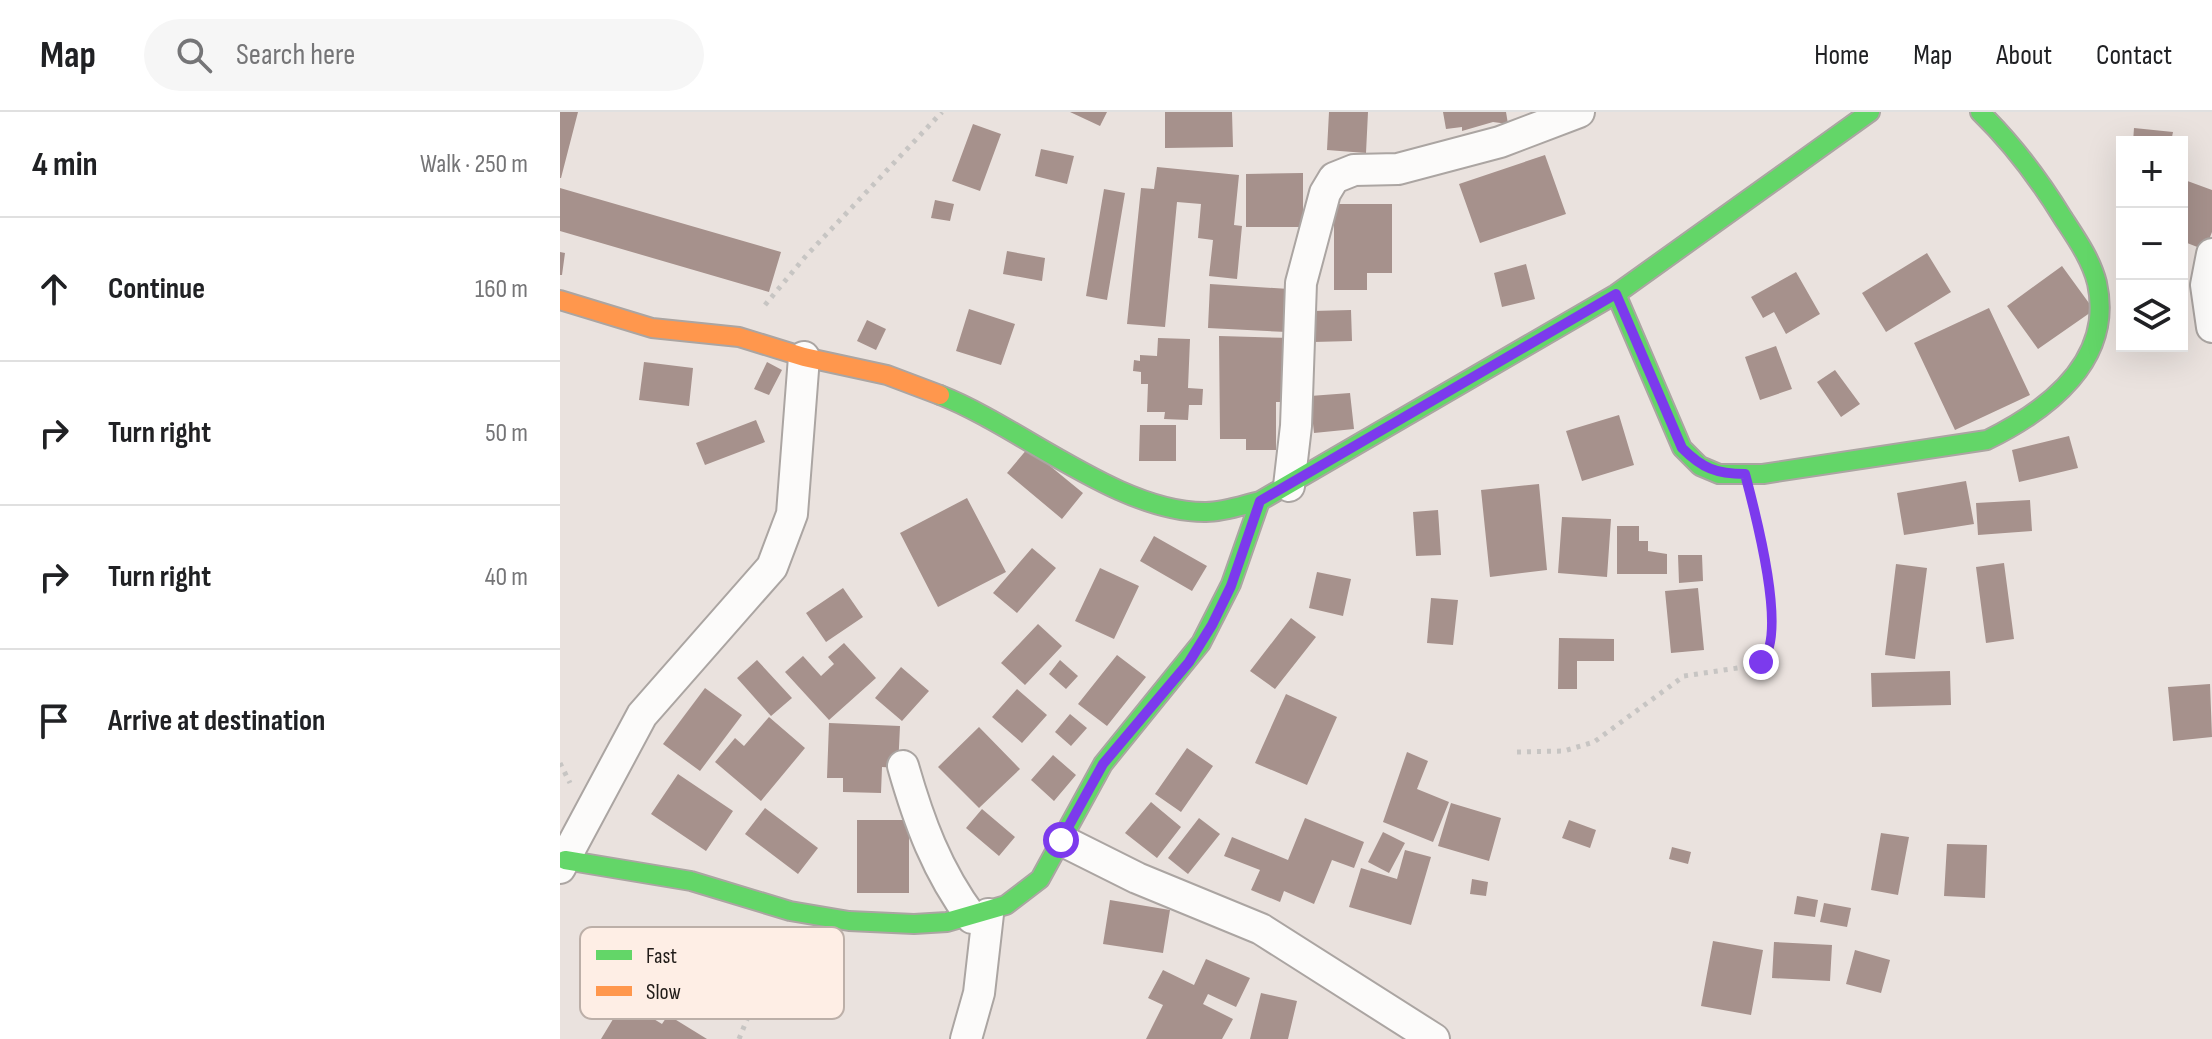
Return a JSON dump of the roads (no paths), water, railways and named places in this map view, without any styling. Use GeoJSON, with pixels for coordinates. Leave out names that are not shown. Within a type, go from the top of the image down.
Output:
{"type":"FeatureCollection","features":[{"type":"Feature","properties":{"kind":"street"},"geometry":{"type":"LineString","coordinates":[[1289,486],[1296,426],[1301,283],[1325,193],[1334,178],[1354,170],[1398,169],[1500,142],[1579,112]]}},
{"type":"Feature","properties":{"kind":"street"},"geometry":{"type":"LineString","coordinates":[[560,300],[652,328],[739,337],[804,357],[887,375],[960,403],[1074,468],[1168,508],[1208,512],[1260,501],[1289,486],[1616,294],[1870,112]]}},
{"type":"Feature","properties":{"kind":"street"},"geometry":{"type":"LineString","coordinates":[[1616,294],[1682,448],[1710,470],[1745,474],[1987,440],[2037,414],[2069,385],[2084,365],[2100,322],[2097,282],[2043,183],[1980,112]]}},
{"type":"Feature","properties":{"kind":"street"},"geometry":{"type":"LineString","coordinates":[[2212,254],[2206,285],[2212,327]]}},
{"type":"Feature","properties":{"kind":"street"},"geometry":{"type":"LineString","coordinates":[[804,357],[792,514],[772,567],[642,715],[586,814],[563,864],[693,881],[790,911],[846,921],[904,924],[980,916],[1033,887],[1103,764],[1189,662],[1231,586],[1260,501]]}},
{"type":"Feature","properties":{"kind":"street"},"geometry":{"type":"LineString","coordinates":[[903,766],[921,829],[939,868],[980,916],[979,993],[966,1039]]}},
{"type":"Feature","properties":{"kind":"street"},"geometry":{"type":"LineString","coordinates":[[1061,840],[1137,878],[1261,929],[1434,1039]]}}]}
